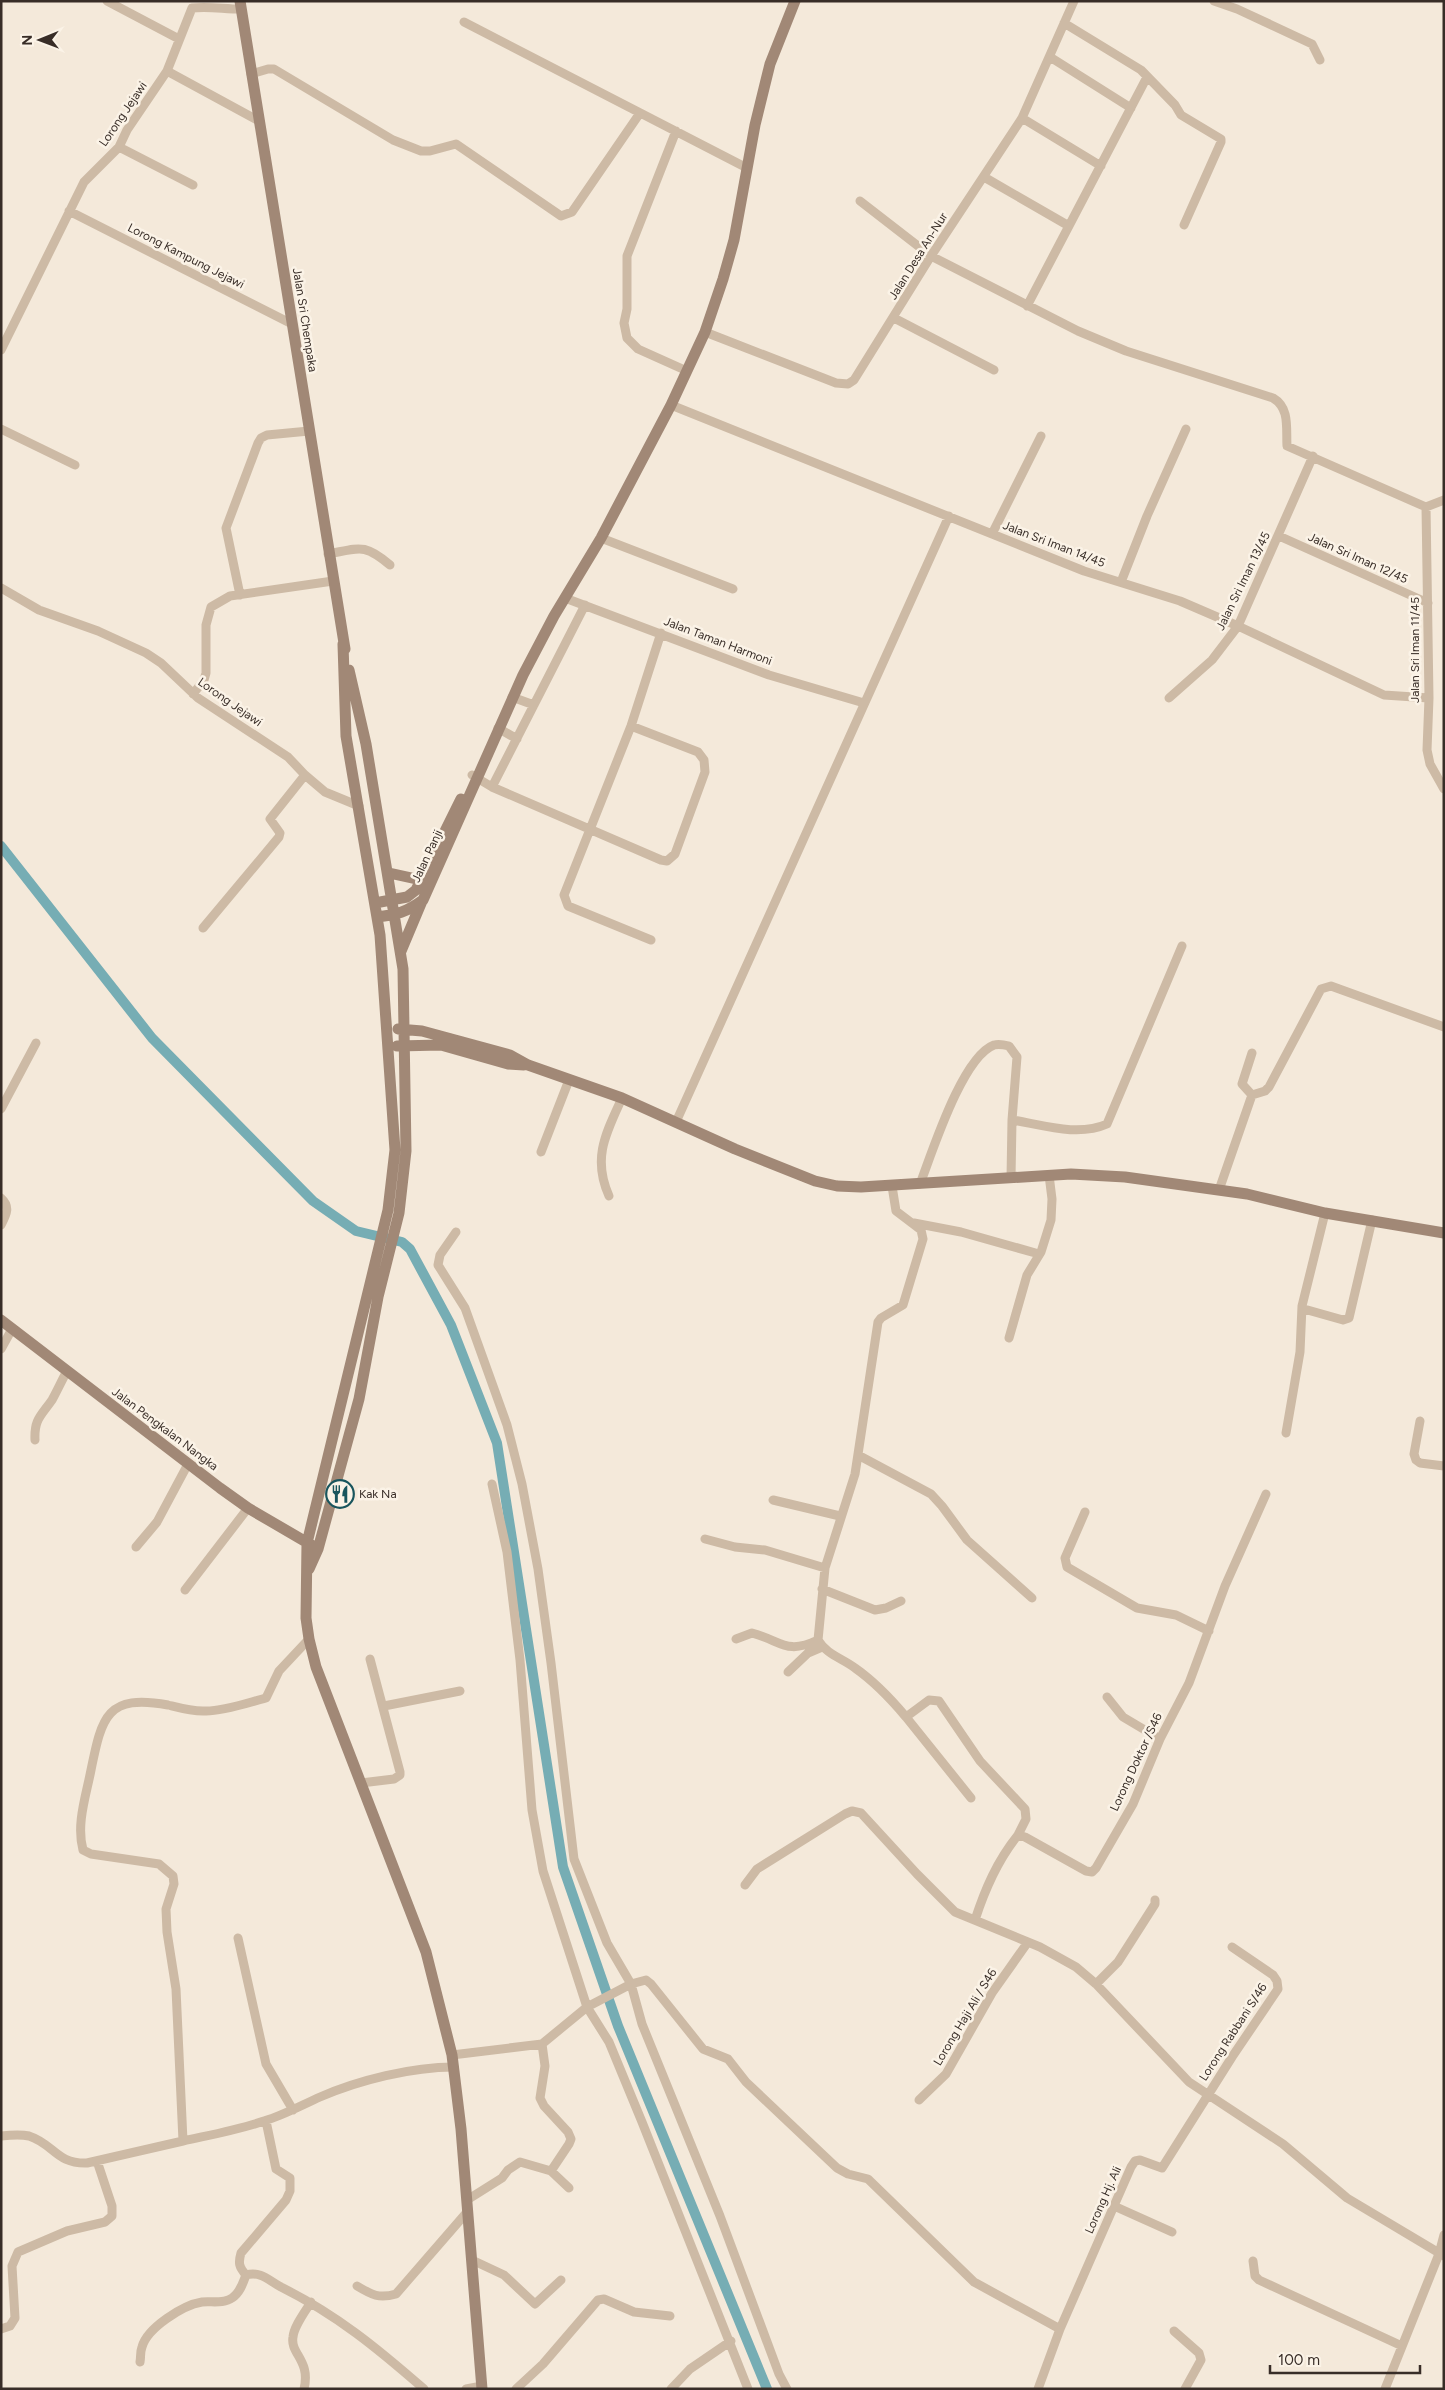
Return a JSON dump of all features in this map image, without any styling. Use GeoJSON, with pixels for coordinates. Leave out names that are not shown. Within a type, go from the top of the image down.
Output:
{"type":"FeatureCollection","features":[{"type":"Feature","properties":{"kind":"main road"},"geometry":{"type":"LineString","coordinates":[[375,904],[407,897],[416,890],[483,761],[512,697],[565,598],[601,538],[687,371],[705,332],[724,279],[734,240],[755,125],[770,64],[795,1]]}},
{"type":"Feature","properties":{"kind":"main road","name":"Jalan Sri Chempaka"},"geometry":{"type":"LineString","coordinates":[[240,5],[344,644]]}},
{"type":"Feature","properties":{"kind":"main road"},"geometry":{"type":"LineString","coordinates":[[344,644],[346,736],[377,917],[395,1150],[394,1216],[376,1258],[307,1543],[306,1618],[316,1667],[426,1952],[453,2061],[468,2205],[482,2387]]}},
{"type":"Feature","properties":{"kind":"main road"},"geometry":{"type":"LineString","coordinates":[[308,1571],[318,1549],[359,1400],[378,1297],[386,1267],[406,1151],[401,953],[366,744],[344,644]]}},
{"type":"Feature","properties":{"kind":"main road","name":"Jalan Panji"},"geometry":{"type":"LineString","coordinates":[[377,917],[396,915],[410,910],[423,900],[475,777]]}},
{"type":"Feature","properties":{"kind":"main road"},"geometry":{"type":"LineString","coordinates":[[389,873],[421,880]]}},
{"type":"Feature","properties":{"kind":"main road"},"geometry":{"type":"LineString","coordinates":[[401,953],[423,900]]}},
{"type":"Feature","properties":{"kind":"main road"},"geometry":{"type":"LineString","coordinates":[[386,1029],[422,1031],[510,1055],[528,1065],[622,1098],[735,1149],[815,1180],[837,1186],[892,1186],[1071,1174],[1125,1177],[1247,1194],[1326,1213],[1444,1233]]}},
{"type":"Feature","properties":{"kind":"main road"},"geometry":{"type":"LineString","coordinates":[[388,1047],[441,1045],[508,1064],[528,1065]]}},
{"type":"Feature","properties":{"kind":"main road","name":"Jalan Pengkalan Nangka"},"geometry":{"type":"LineString","coordinates":[[1,1320],[248,1508],[318,1549]]}},
{"type":"Feature","properties":{"kind":"street"},"geometry":{"type":"LineString","coordinates":[[107,1],[179,39]]}},
{"type":"Feature","properties":{"kind":"street","name":"Jalan Desa An-Nur"},"geometry":{"type":"LineString","coordinates":[[705,332],[836,383],[848,384],[859,376],[931,256],[1022,118],[1074,1]]}},
{"type":"Feature","properties":{"kind":"street"},"geometry":{"type":"LineString","coordinates":[[1214,1],[1237,9],[1312,44],[1320,60]]}},
{"type":"Feature","properties":{"kind":"street","name":"Lorong Jejawi"},"geometry":{"type":"LineString","coordinates":[[1,350],[84,182],[119,147],[127,130],[167,70],[192,8],[202,6],[221,10],[240,5]]}},
{"type":"Feature","properties":{"kind":"street"},"geometry":{"type":"LineString","coordinates":[[464,22],[747,168]]}},
{"type":"Feature","properties":{"kind":"street"},"geometry":{"type":"LineString","coordinates":[[1064,23],[1141,70],[1174,105],[1181,116],[1220,137],[1222,140],[1184,225]]}},
{"type":"Feature","properties":{"kind":"street"},"geometry":{"type":"LineString","coordinates":[[1050,58],[1131,108]]}},
{"type":"Feature","properties":{"kind":"street"},"geometry":{"type":"LineString","coordinates":[[251,74],[272,68],[393,140],[421,152],[430,152],[456,144],[561,216],[572,212],[640,113]]}},
{"type":"Feature","properties":{"kind":"street"},"geometry":{"type":"LineString","coordinates":[[167,70],[259,121]]}},
{"type":"Feature","properties":{"kind":"street"},"geometry":{"type":"LineString","coordinates":[[1027,306],[1148,77]]}},
{"type":"Feature","properties":{"kind":"street"},"geometry":{"type":"LineString","coordinates":[[1022,118],[1101,166]]}},
{"type":"Feature","properties":{"kind":"street"},"geometry":{"type":"LineString","coordinates":[[676,131],[627,256],[627,308],[624,323],[627,338],[638,348],[687,371]]}},
{"type":"Feature","properties":{"kind":"street"},"geometry":{"type":"LineString","coordinates":[[119,147],[192,185]]}},
{"type":"Feature","properties":{"kind":"street"},"geometry":{"type":"LineString","coordinates":[[984,176],[1069,226]]}},
{"type":"Feature","properties":{"kind":"street"},"geometry":{"type":"LineString","coordinates":[[860,201],[931,256],[1078,331],[1126,351],[1273,398],[1282,405],[1285,411],[1287,446],[1426,507],[1444,500]]}},
{"type":"Feature","properties":{"kind":"street","name":"Lorong Kampung Jejawi"},"geometry":{"type":"LineString","coordinates":[[69,211],[292,324]]}},
{"type":"Feature","properties":{"kind":"street"},"geometry":{"type":"LineString","coordinates":[[894,318],[994,370]]}},
{"type":"Feature","properties":{"kind":"street","name":"Jalan Sri Iman 14/45"},"geometry":{"type":"LineString","coordinates":[[671,405],[1084,571],[1180,600],[1384,695],[1429,698]]}},
{"type":"Feature","properties":{"kind":"street"},"geometry":{"type":"LineString","coordinates":[[1122,582],[1147,516],[1186,429]]}},
{"type":"Feature","properties":{"kind":"street"},"geometry":{"type":"LineString","coordinates":[[1,430],[75,465]]}},
{"type":"Feature","properties":{"kind":"street"},"geometry":{"type":"LineString","coordinates":[[240,595],[226,528],[260,440],[267,435],[309,430]]}},
{"type":"Feature","properties":{"kind":"street"},"geometry":{"type":"LineString","coordinates":[[992,534],[1041,436]]}},
{"type":"Feature","properties":{"kind":"street","name":"Jalan Sri Iman 13/45"},"geometry":{"type":"LineString","coordinates":[[1169,698],[1212,660],[1238,626],[1313,456]]}},
{"type":"Feature","properties":{"kind":"street","name":"Jalan Sri Iman 11/45"},"geometry":{"type":"LineString","coordinates":[[1426,507],[1429,698],[1427,750],[1430,764],[1444,789]]}},
{"type":"Feature","properties":{"kind":"street"},"geometry":{"type":"LineString","coordinates":[[676,1122],[949,516]]}},
{"type":"Feature","properties":{"kind":"street","name":"Jalan Sri Iman 12/45"},"geometry":{"type":"LineString","coordinates":[[1279,536],[1428,602]]}},
{"type":"Feature","properties":{"kind":"street"},"geometry":{"type":"LineString","coordinates":[[601,538],[732,589]]}},
{"type":"Feature","properties":{"kind":"street"},"geometry":{"type":"LineString","coordinates":[[328,554],[366,548],[373,551],[390,565]]}},
{"type":"Feature","properties":{"kind":"street"},"geometry":{"type":"LineString","coordinates":[[193,694],[204,680],[206,673],[206,625],[211,607],[227,597],[333,582]]}},
{"type":"Feature","properties":{"kind":"street","name":"Lorong Jejawi"},"geometry":{"type":"LineString","coordinates":[[1,588],[39,610],[98,631],[146,653],[161,663],[193,694],[288,757],[325,792],[359,806]]}},
{"type":"Feature","properties":{"kind":"street","name":"Jalan Taman Harmoni"},"geometry":{"type":"LineString","coordinates":[[565,598],[769,675],[864,703]]}},
{"type":"Feature","properties":{"kind":"street"},"geometry":{"type":"LineString","coordinates":[[492,787],[585,605]]}},
{"type":"Feature","properties":{"kind":"street"},"geometry":{"type":"LineString","coordinates":[[650,940],[568,906],[565,900],[565,890],[631,726],[661,633]]}},
{"type":"Feature","properties":{"kind":"street"},"geometry":{"type":"LineString","coordinates":[[512,697],[534,705]]}},
{"type":"Feature","properties":{"kind":"street"},"geometry":{"type":"LineString","coordinates":[[475,777],[492,787],[663,861],[669,860],[675,854],[706,770],[704,758],[696,751],[631,726]]}},
{"type":"Feature","properties":{"kind":"street"},"geometry":{"type":"LineString","coordinates":[[498,728],[516,739]]}},
{"type":"Feature","properties":{"kind":"street"},"geometry":{"type":"LineString","coordinates":[[203,928],[279,837],[280,833],[270,819],[305,775]]}},
{"type":"Feature","properties":{"kind":"street"},"geometry":{"type":"LineString","coordinates":[[1012,1120],[1076,1130],[1095,1129],[1107,1124],[1182,946]]}},
{"type":"Feature","properties":{"kind":"street"},"geometry":{"type":"LineString","coordinates":[[1252,1095],[1265,1091],[1269,1087],[1319,993],[1325,986],[1444,1027]]}},
{"type":"Feature","properties":{"kind":"street"},"geometry":{"type":"LineString","coordinates":[[1,1109],[36,1043]]}},
{"type":"Feature","properties":{"kind":"street"},"geometry":{"type":"LineString","coordinates":[[920,1184],[945,1117],[971,1066],[984,1052],[995,1045],[1009,1046],[1017,1057],[1012,1120],[1011,1178]]}},
{"type":"Feature","properties":{"kind":"street"},"geometry":{"type":"LineString","coordinates":[[1252,1053],[1242,1084],[1252,1095]]}},
{"type":"Feature","properties":{"kind":"street"},"geometry":{"type":"LineString","coordinates":[[541,1152],[570,1080]]}},
{"type":"Feature","properties":{"kind":"street"},"geometry":{"type":"LineString","coordinates":[[1219,1190],[1252,1095]]}},
{"type":"Feature","properties":{"kind":"street"},"geometry":{"type":"LineString","coordinates":[[609,1196],[602,1181],[600,1167],[603,1138],[622,1098]]}},
{"type":"Feature","properties":{"kind":"street"},"geometry":{"type":"LineString","coordinates":[[1010,1338],[1027,1275],[1039,1254],[1051,1220],[1052,1199],[1049,1175]]}},
{"type":"Feature","properties":{"kind":"street"},"geometry":{"type":"LineString","coordinates":[[892,1186],[896,1211],[921,1230],[923,1239],[903,1305],[881,1318],[878,1322],[854,1474],[825,1568],[822,1589],[820,1643],[828,1653],[854,1667],[888,1695],[971,1798]]}},
{"type":"Feature","properties":{"kind":"street"},"geometry":{"type":"LineString","coordinates":[[1,1198],[6,1202],[8,1211],[1,1225]]}},
{"type":"Feature","properties":{"kind":"street"},"geometry":{"type":"LineString","coordinates":[[1286,1433],[1299,1359],[1302,1306],[1326,1213]]}},
{"type":"Feature","properties":{"kind":"street"},"geometry":{"type":"LineString","coordinates":[[1302,1306],[1304,1309],[1344,1320],[1349,1318],[1372,1220]]}},
{"type":"Feature","properties":{"kind":"street"},"geometry":{"type":"LineString","coordinates":[[911,1222],[961,1232],[1039,1254]]}},
{"type":"Feature","properties":{"kind":"street"},"geometry":{"type":"LineString","coordinates":[[456,1232],[440,1254],[438,1264],[465,1308],[507,1426],[522,1484],[538,1569],[574,1859],[607,1943],[630,1984],[642,2024],[720,2216],[787,2389]]}},
{"type":"Feature","properties":{"kind":"street"},"geometry":{"type":"LineString","coordinates":[[1,1349],[12,1329]]}},
{"type":"Feature","properties":{"kind":"street"},"geometry":{"type":"LineString","coordinates":[[35,1440],[34,1427],[66,1371]]}},
{"type":"Feature","properties":{"kind":"street"},"geometry":{"type":"LineString","coordinates":[[1420,1421],[1414,1454],[1416,1460],[1420,1463],[1444,1466]]}},
{"type":"Feature","properties":{"kind":"street"},"geometry":{"type":"LineString","coordinates":[[858,1455],[931,1494],[967,1540],[1032,1598]]}},
{"type":"Feature","properties":{"kind":"street"},"geometry":{"type":"LineString","coordinates":[[136,1547],[157,1522],[188,1464]]}},
{"type":"Feature","properties":{"kind":"street"},"geometry":{"type":"LineString","coordinates":[[492,1484],[510,1581],[520,1660],[532,1810],[543,1870],[591,2005],[731,2341],[748,2389]]}},
{"type":"Feature","properties":{"kind":"street","name":"Lorong Doktor /S46"},"geometry":{"type":"LineString","coordinates":[[1018,1835],[1025,1837],[1086,1871],[1094,1870],[1133,1804],[1160,1739],[1189,1683],[1225,1586],[1266,1494]]}},
{"type":"Feature","properties":{"kind":"street"},"geometry":{"type":"LineString","coordinates":[[773,1500],[840,1516]]}},
{"type":"Feature","properties":{"kind":"street"},"geometry":{"type":"LineString","coordinates":[[184,1590],[248,1508]]}},
{"type":"Feature","properties":{"kind":"street"},"geometry":{"type":"LineString","coordinates":[[1084,1512],[1065,1558],[1068,1567],[1137,1608],[1176,1615],[1209,1631]]}},
{"type":"Feature","properties":{"kind":"street"},"geometry":{"type":"LineString","coordinates":[[705,1539],[735,1547],[765,1550],[825,1568]]}},
{"type":"Feature","properties":{"kind":"street"},"geometry":{"type":"LineString","coordinates":[[822,1589],[876,1610],[886,1608],[901,1601]]}},
{"type":"Feature","properties":{"kind":"street"},"geometry":{"type":"LineString","coordinates":[[736,1639],[752,1633],[787,1646],[799,1648],[820,1643]]}},
{"type":"Feature","properties":{"kind":"street"},"geometry":{"type":"LineString","coordinates":[[183,2141],[177,2004],[167,1932],[166,1909],[174,1884],[173,1876],[159,1864],[91,1854],[83,1850],[80,1829],[92,1766],[105,1722],[108,1715],[115,1708],[136,1701],[206,1712],[266,1698],[279,1672],[309,1639]]}},
{"type":"Feature","properties":{"kind":"street"},"geometry":{"type":"LineString","coordinates":[[788,1672],[820,1643]]}},
{"type":"Feature","properties":{"kind":"street"},"geometry":{"type":"LineString","coordinates":[[361,1783],[394,1780],[400,1775],[397,1755],[370,1659]]}},
{"type":"Feature","properties":{"kind":"street"},"geometry":{"type":"LineString","coordinates":[[384,1706],[424,1696],[460,1691]]}},
{"type":"Feature","properties":{"kind":"street"},"geometry":{"type":"LineString","coordinates":[[1107,1697],[1123,1717],[1134,1726],[1160,1739]]}},
{"type":"Feature","properties":{"kind":"street"},"geometry":{"type":"LineString","coordinates":[[906,1717],[928,1700],[939,1701],[980,1761],[1025,1809],[1026,1819],[1018,1835],[1003,1854],[974,1920]]}},
{"type":"Feature","properties":{"kind":"street"},"geometry":{"type":"LineString","coordinates":[[745,1885],[756,1869],[845,1814],[852,1812],[861,1813],[942,1901],[955,1912],[1028,1942],[1076,1967],[1096,1984],[1189,2082],[1283,2144],[1347,2198],[1442,2255]]}},
{"type":"Feature","properties":{"kind":"street"},"geometry":{"type":"LineString","coordinates":[[1096,1984],[1118,1962],[1155,1904],[1155,1900]]}},
{"type":"Feature","properties":{"kind":"street"},"geometry":{"type":"LineString","coordinates":[[238,1938],[266,2064],[293,2110]]}},
{"type":"Feature","properties":{"kind":"street","name":"Lorong Haji Ali / S46"},"geometry":{"type":"LineString","coordinates":[[919,2100],[946,2074],[992,1993],[1028,1942]]}},
{"type":"Feature","properties":{"kind":"street","name":"Lorong Rabbani S/46"},"geometry":{"type":"LineString","coordinates":[[1208,2094],[1278,1989],[1277,1981],[1272,1975],[1232,1947]]}},
{"type":"Feature","properties":{"kind":"street"},"geometry":{"type":"LineString","coordinates":[[1,2136],[29,2136],[42,2142],[66,2161],[76,2164],[97,2161],[266,2121],[321,2096],[367,2081],[453,2061],[542,2044],[591,2005],[621,1988],[646,1980],[703,2049],[728,2059],[751,2088],[837,2168],[848,2174],[868,2179],[974,2282],[1060,2329]]}},
{"type":"Feature","properties":{"kind":"street"},"geometry":{"type":"LineString","coordinates":[[542,2044],[545,2066],[540,2098],[544,2106],[568,2132],[571,2139],[570,2144],[551,2171]]}},
{"type":"Feature","properties":{"kind":"street","name":"Lorong Hj. Ali"},"geometry":{"type":"LineString","coordinates":[[1038,2389],[1060,2329],[1135,2161],[1140,2160],[1162,2168],[1208,2094]]}},
{"type":"Feature","properties":{"kind":"street"},"geometry":{"type":"LineString","coordinates":[[266,2121],[276,2169],[290,2178],[290,2191],[286,2200],[241,2253],[240,2268],[246,2275],[262,2275],[311,2302],[359,2334],[424,2389]]}},
{"type":"Feature","properties":{"kind":"street"},"geometry":{"type":"LineString","coordinates":[[1,2329],[10,2326],[15,2318],[12,2266],[18,2252],[67,2231],[105,2222],[112,2216],[112,2206],[97,2161]]}},
{"type":"Feature","properties":{"kind":"street"},"geometry":{"type":"LineString","coordinates":[[357,2286],[375,2297],[396,2294],[468,2205],[520,2162],[551,2171],[569,2188]]}},
{"type":"Feature","properties":{"kind":"street"},"geometry":{"type":"LineString","coordinates":[[1114,2206],[1172,2232]]}},
{"type":"Feature","properties":{"kind":"street"},"geometry":{"type":"LineString","coordinates":[[1386,2389],[1402,2346],[1442,2255],[1444,2235]]}},
{"type":"Feature","properties":{"kind":"street"},"geometry":{"type":"LineString","coordinates":[[472,2260],[504,2275],[535,2304],[561,2280]]}},
{"type":"Feature","properties":{"kind":"street"},"geometry":{"type":"LineString","coordinates":[[1253,2260],[1255,2276],[1259,2280],[1402,2346]]}},
{"type":"Feature","properties":{"kind":"street"},"geometry":{"type":"LineString","coordinates":[[140,2362],[142,2347],[148,2334],[187,2306],[202,2302],[227,2301],[233,2298],[246,2275]]}},
{"type":"Feature","properties":{"kind":"street"},"geometry":{"type":"LineString","coordinates":[[516,2389],[543,2364],[598,2300],[604,2299],[634,2312],[670,2316]]}},
{"type":"Feature","properties":{"kind":"street"},"geometry":{"type":"LineString","coordinates":[[304,2389],[306,2367],[294,2344],[293,2335],[311,2302]]}},
{"type":"Feature","properties":{"kind":"street"},"geometry":{"type":"LineString","coordinates":[[1174,2332],[1199,2354],[1201,2360],[1185,2389]]}},
{"type":"Feature","properties":{"kind":"street"},"geometry":{"type":"LineString","coordinates":[[672,2389],[690,2369],[731,2341]]}},
{"type":"Feature","properties":{"kind":"street"},"geometry":{"type":"LineString","coordinates":[[466,2389],[482,2387]]}},
{"type":"Feature","properties":{"kind":"waterway"},"geometry":{"type":"LineString","coordinates":[[1,846],[152,1038],[313,1201],[356,1231],[402,1242],[410,1249],[451,1325],[497,1443],[563,1867],[618,2026],[767,2389]]}},
{"type":"Feature","properties":{"kind":"place","name":"Kak Na"},"geometry":{"type":"Point","coordinates":[340,1494]}}]}
